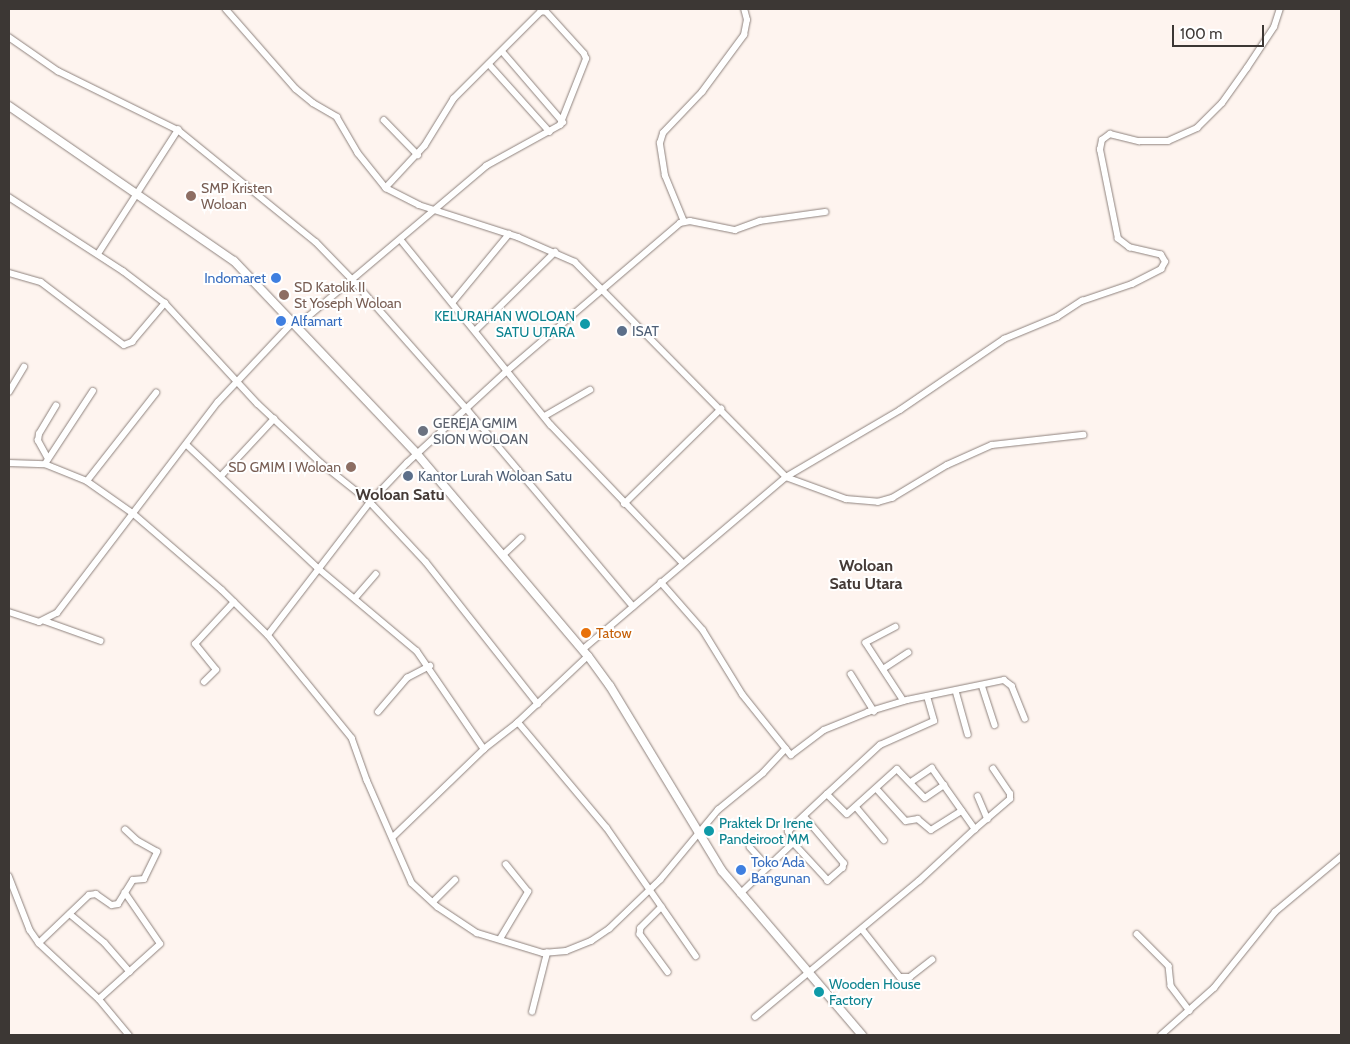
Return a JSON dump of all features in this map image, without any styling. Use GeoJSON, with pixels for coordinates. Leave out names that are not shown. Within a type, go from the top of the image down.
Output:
{"type":"FeatureCollection","features":[{"type":"Feature","properties":{"kind":"main road"},"geometry":{"type":"LineString","coordinates":[[9,106],[226,254],[295,324],[417,454],[585,653],[622,704],[697,833],[740,894],[810,972],[862,1035]]}},
{"type":"Feature","properties":{"kind":"street"},"geometry":{"type":"LineString","coordinates":[[226,9],[296,89],[313,104],[337,117],[358,153],[386,188],[433,210],[508,234],[555,252],[575,262],[604,288],[786,477],[846,499],[878,502],[892,498],[947,465],[992,445],[1083,435]]}},
{"type":"Feature","properties":{"kind":"street"},"geometry":{"type":"LineString","coordinates":[[684,222],[666,176],[660,142],[664,133],[702,92],[744,35],[747,20],[744,9]]}},
{"type":"Feature","properties":{"kind":"street"},"geometry":{"type":"LineString","coordinates":[[393,838],[484,749],[538,704],[585,653],[634,606],[786,477],[900,410],[1004,339],[1057,317],[1082,301],[1132,284],[1161,269],[1164,262],[1161,256],[1130,248],[1118,239],[1100,150],[1102,140],[1110,134],[1140,141],[1168,141],[1197,128],[1222,103],[1247,68],[1274,27],[1280,9]]}},
{"type":"Feature","properties":{"kind":"street"},"geometry":{"type":"LineString","coordinates":[[45,621],[61,608],[237,381],[295,324],[401,240],[433,210],[501,156],[550,132],[563,122],[586,60],[580,49],[544,11],[454,98],[418,155],[386,188]]}},
{"type":"Feature","properties":{"kind":"street"},"geometry":{"type":"LineString","coordinates":[[9,38],[58,71],[178,130],[316,242],[352,279],[467,408],[634,606]]}},
{"type":"Feature","properties":{"kind":"street"},"geometry":{"type":"LineString","coordinates":[[502,51],[563,122]]}},
{"type":"Feature","properties":{"kind":"street"},"geometry":{"type":"LineString","coordinates":[[489,64],[550,132]]}},
{"type":"Feature","properties":{"kind":"street"},"geometry":{"type":"LineString","coordinates":[[384,120],[418,155]]}},
{"type":"Feature","properties":{"kind":"street"},"geometry":{"type":"LineString","coordinates":[[98,254],[138,195],[178,130]]}},
{"type":"Feature","properties":{"kind":"street"},"geometry":{"type":"LineString","coordinates":[[9,197],[98,254],[165,303],[274,419],[345,484],[370,502],[426,562],[538,704]]}},
{"type":"Feature","properties":{"kind":"street"},"geometry":{"type":"LineString","coordinates":[[268,635],[370,502],[417,454],[507,371],[684,222],[735,230],[760,220],[825,212]]}},
{"type":"Feature","properties":{"kind":"street"},"geometry":{"type":"LineString","coordinates":[[453,302],[508,234]]}},
{"type":"Feature","properties":{"kind":"street"},"geometry":{"type":"LineString","coordinates":[[401,240],[545,416],[624,504],[683,563]]}},
{"type":"Feature","properties":{"kind":"street"},"geometry":{"type":"LineString","coordinates":[[476,330],[555,252]]}},
{"type":"Feature","properties":{"kind":"street"},"geometry":{"type":"LineString","coordinates":[[9,274],[41,282],[124,345],[132,342],[165,303]]}},
{"type":"Feature","properties":{"kind":"street"},"geometry":{"type":"LineString","coordinates":[[9,392],[24,367]]}},
{"type":"Feature","properties":{"kind":"street"},"geometry":{"type":"LineString","coordinates":[[545,416],[590,390]]}},
{"type":"Feature","properties":{"kind":"street"},"geometry":{"type":"LineString","coordinates":[[46,462],[93,391]]}},
{"type":"Feature","properties":{"kind":"street"},"geometry":{"type":"LineString","coordinates":[[87,481],[156,393]]}},
{"type":"Feature","properties":{"kind":"street"},"geometry":{"type":"LineString","coordinates":[[46,462],[38,441],[39,434],[56,406]]}},
{"type":"Feature","properties":{"kind":"street"},"geometry":{"type":"LineString","coordinates":[[624,504],[721,409]]}},
{"type":"Feature","properties":{"kind":"street"},"geometry":{"type":"LineString","coordinates":[[221,476],[274,419]]}},
{"type":"Feature","properties":{"kind":"street"},"geometry":{"type":"LineString","coordinates":[[187,445],[318,568],[356,597],[409,643],[430,666],[484,749]]}},
{"type":"Feature","properties":{"kind":"street"},"geometry":{"type":"LineString","coordinates":[[9,463],[46,462],[87,481],[134,514],[234,602],[268,635],[352,738],[367,780],[393,838],[407,876],[433,902],[470,930],[547,953],[566,951],[601,935],[650,889],[697,833],[786,749]]}},
{"type":"Feature","properties":{"kind":"street"},"geometry":{"type":"LineString","coordinates":[[502,555],[521,538]]}},
{"type":"Feature","properties":{"kind":"street"},"geometry":{"type":"LineString","coordinates":[[356,597],[376,574]]}},
{"type":"Feature","properties":{"kind":"street"},"geometry":{"type":"LineString","coordinates":[[661,582],[703,630],[743,696],[786,749],[794,754],[824,730],[874,710],[904,701],[982,685],[1008,681],[1025,718]]}},
{"type":"Feature","properties":{"kind":"street"},"geometry":{"type":"LineString","coordinates":[[204,682],[216,670],[195,644],[234,602]]}},
{"type":"Feature","properties":{"kind":"street"},"geometry":{"type":"LineString","coordinates":[[9,612],[31,622],[45,621],[101,641]]}},
{"type":"Feature","properties":{"kind":"street"},"geometry":{"type":"LineString","coordinates":[[896,627],[866,643],[904,701]]}},
{"type":"Feature","properties":{"kind":"street"},"geometry":{"type":"LineString","coordinates":[[883,669],[908,653]]}},
{"type":"Feature","properties":{"kind":"street"},"geometry":{"type":"LineString","coordinates":[[378,712],[407,678],[430,666]]}},
{"type":"Feature","properties":{"kind":"street"},"geometry":{"type":"LineString","coordinates":[[851,674],[874,710]]}},
{"type":"Feature","properties":{"kind":"street"},"geometry":{"type":"LineString","coordinates":[[982,685],[995,725]]}},
{"type":"Feature","properties":{"kind":"street"},"geometry":{"type":"LineString","coordinates":[[956,691],[968,734]]}},
{"type":"Feature","properties":{"kind":"street"},"geometry":{"type":"LineString","coordinates":[[804,816],[844,867],[826,881],[793,843],[788,832],[804,816],[827,794],[880,745],[934,721],[927,696]]}},
{"type":"Feature","properties":{"kind":"street"},"geometry":{"type":"LineString","coordinates":[[518,722],[607,828],[696,956]]}},
{"type":"Feature","properties":{"kind":"street"},"geometry":{"type":"LineString","coordinates":[[911,782],[931,768],[975,829]]}},
{"type":"Feature","properties":{"kind":"street"},"geometry":{"type":"LineString","coordinates":[[827,794],[844,813],[856,808],[899,769],[925,798],[944,785]]}},
{"type":"Feature","properties":{"kind":"street"},"geometry":{"type":"LineString","coordinates":[[755,1017],[862,929],[975,829],[1003,808],[1010,797],[993,769]]}},
{"type":"Feature","properties":{"kind":"street"},"geometry":{"type":"LineString","coordinates":[[877,789],[906,820],[918,819],[930,830],[962,811]]}},
{"type":"Feature","properties":{"kind":"street"},"geometry":{"type":"LineString","coordinates":[[978,796],[988,819]]}},
{"type":"Feature","properties":{"kind":"street"},"geometry":{"type":"LineString","coordinates":[[856,808],[884,840]]}},
{"type":"Feature","properties":{"kind":"street"},"geometry":{"type":"LineString","coordinates":[[39,943],[92,894],[115,905],[125,894],[133,880],[144,879],[157,854],[125,830]]}},
{"type":"Feature","properties":{"kind":"street"},"geometry":{"type":"LineString","coordinates":[[740,894],[793,843]]}},
{"type":"Feature","properties":{"kind":"street"},"geometry":{"type":"LineString","coordinates":[[750,847],[768,867]]}},
{"type":"Feature","properties":{"kind":"street"},"geometry":{"type":"LineString","coordinates":[[1161,1035],[1190,1011],[1250,946],[1275,912],[1341,857]]}},
{"type":"Feature","properties":{"kind":"street"},"geometry":{"type":"LineString","coordinates":[[500,939],[528,898],[525,887],[506,865]]}},
{"type":"Feature","properties":{"kind":"street"},"geometry":{"type":"LineString","coordinates":[[9,876],[28,925],[39,943],[99,999],[129,1035]]}},
{"type":"Feature","properties":{"kind":"street"},"geometry":{"type":"LineString","coordinates":[[433,902],[454,880]]}},
{"type":"Feature","properties":{"kind":"street"},"geometry":{"type":"LineString","coordinates":[[99,999],[160,944],[125,894]]}},
{"type":"Feature","properties":{"kind":"street"},"geometry":{"type":"LineString","coordinates":[[662,907],[641,928],[640,934],[668,972]]}},
{"type":"Feature","properties":{"kind":"street"},"geometry":{"type":"LineString","coordinates":[[70,914],[105,942],[130,972]]}},
{"type":"Feature","properties":{"kind":"street"},"geometry":{"type":"LineString","coordinates":[[862,929],[900,977],[910,977],[932,960]]}},
{"type":"Feature","properties":{"kind":"street"},"geometry":{"type":"LineString","coordinates":[[1137,934],[1170,966],[1172,986],[1190,1011]]}},
{"type":"Feature","properties":{"kind":"street"},"geometry":{"type":"LineString","coordinates":[[532,1012],[547,953]]}},
{"type":"Feature","properties":{"kind":"place","name":"SMP Kristen Woloan"},"geometry":{"type":"Point","coordinates":[191,196]}},
{"type":"Feature","properties":{"kind":"place","name":"Indomaret"},"geometry":{"type":"Point","coordinates":[276,278]}},
{"type":"Feature","properties":{"kind":"place","name":"SD Katolik II St Yoseph Woloan"},"geometry":{"type":"Point","coordinates":[284,295]}},
{"type":"Feature","properties":{"kind":"place","name":"Alfamart"},"geometry":{"type":"Point","coordinates":[281,321]}},
{"type":"Feature","properties":{"kind":"place","name":"KELURAHAN WOLOAN SATU UTARA"},"geometry":{"type":"Point","coordinates":[585,324]}},
{"type":"Feature","properties":{"kind":"place","name":"ISAT"},"geometry":{"type":"Point","coordinates":[622,331]}},
{"type":"Feature","properties":{"kind":"place","name":"GEREJA GMIM SION WOLOAN"},"geometry":{"type":"Point","coordinates":[423,431]}},
{"type":"Feature","properties":{"kind":"place","name":"SD GMIM I Woloan"},"geometry":{"type":"Point","coordinates":[351,467]}},
{"type":"Feature","properties":{"kind":"place","name":"Kantor Lurah Woloan Satu"},"geometry":{"type":"Point","coordinates":[408,476]}},
{"type":"Feature","properties":{"kind":"place","name":"Tatow"},"geometry":{"type":"Point","coordinates":[586,633]}},
{"type":"Feature","properties":{"kind":"place","name":"Praktek Dr Irene Pandeiroot MM"},"geometry":{"type":"Point","coordinates":[709,831]}},
{"type":"Feature","properties":{"kind":"place","name":"Toko Ada Bangunan"},"geometry":{"type":"Point","coordinates":[741,870]}},
{"type":"Feature","properties":{"kind":"place","name":"Wooden House Factory"},"geometry":{"type":"Point","coordinates":[819,992]}},
{"type":"Feature","properties":{"kind":"district","name":"Woloan Satu"},"geometry":{"type":"Point","coordinates":[400,495]}},
{"type":"Feature","properties":{"kind":"district","name":"Woloan Satu Utara"},"geometry":{"type":"Point","coordinates":[866,575]}}]}
